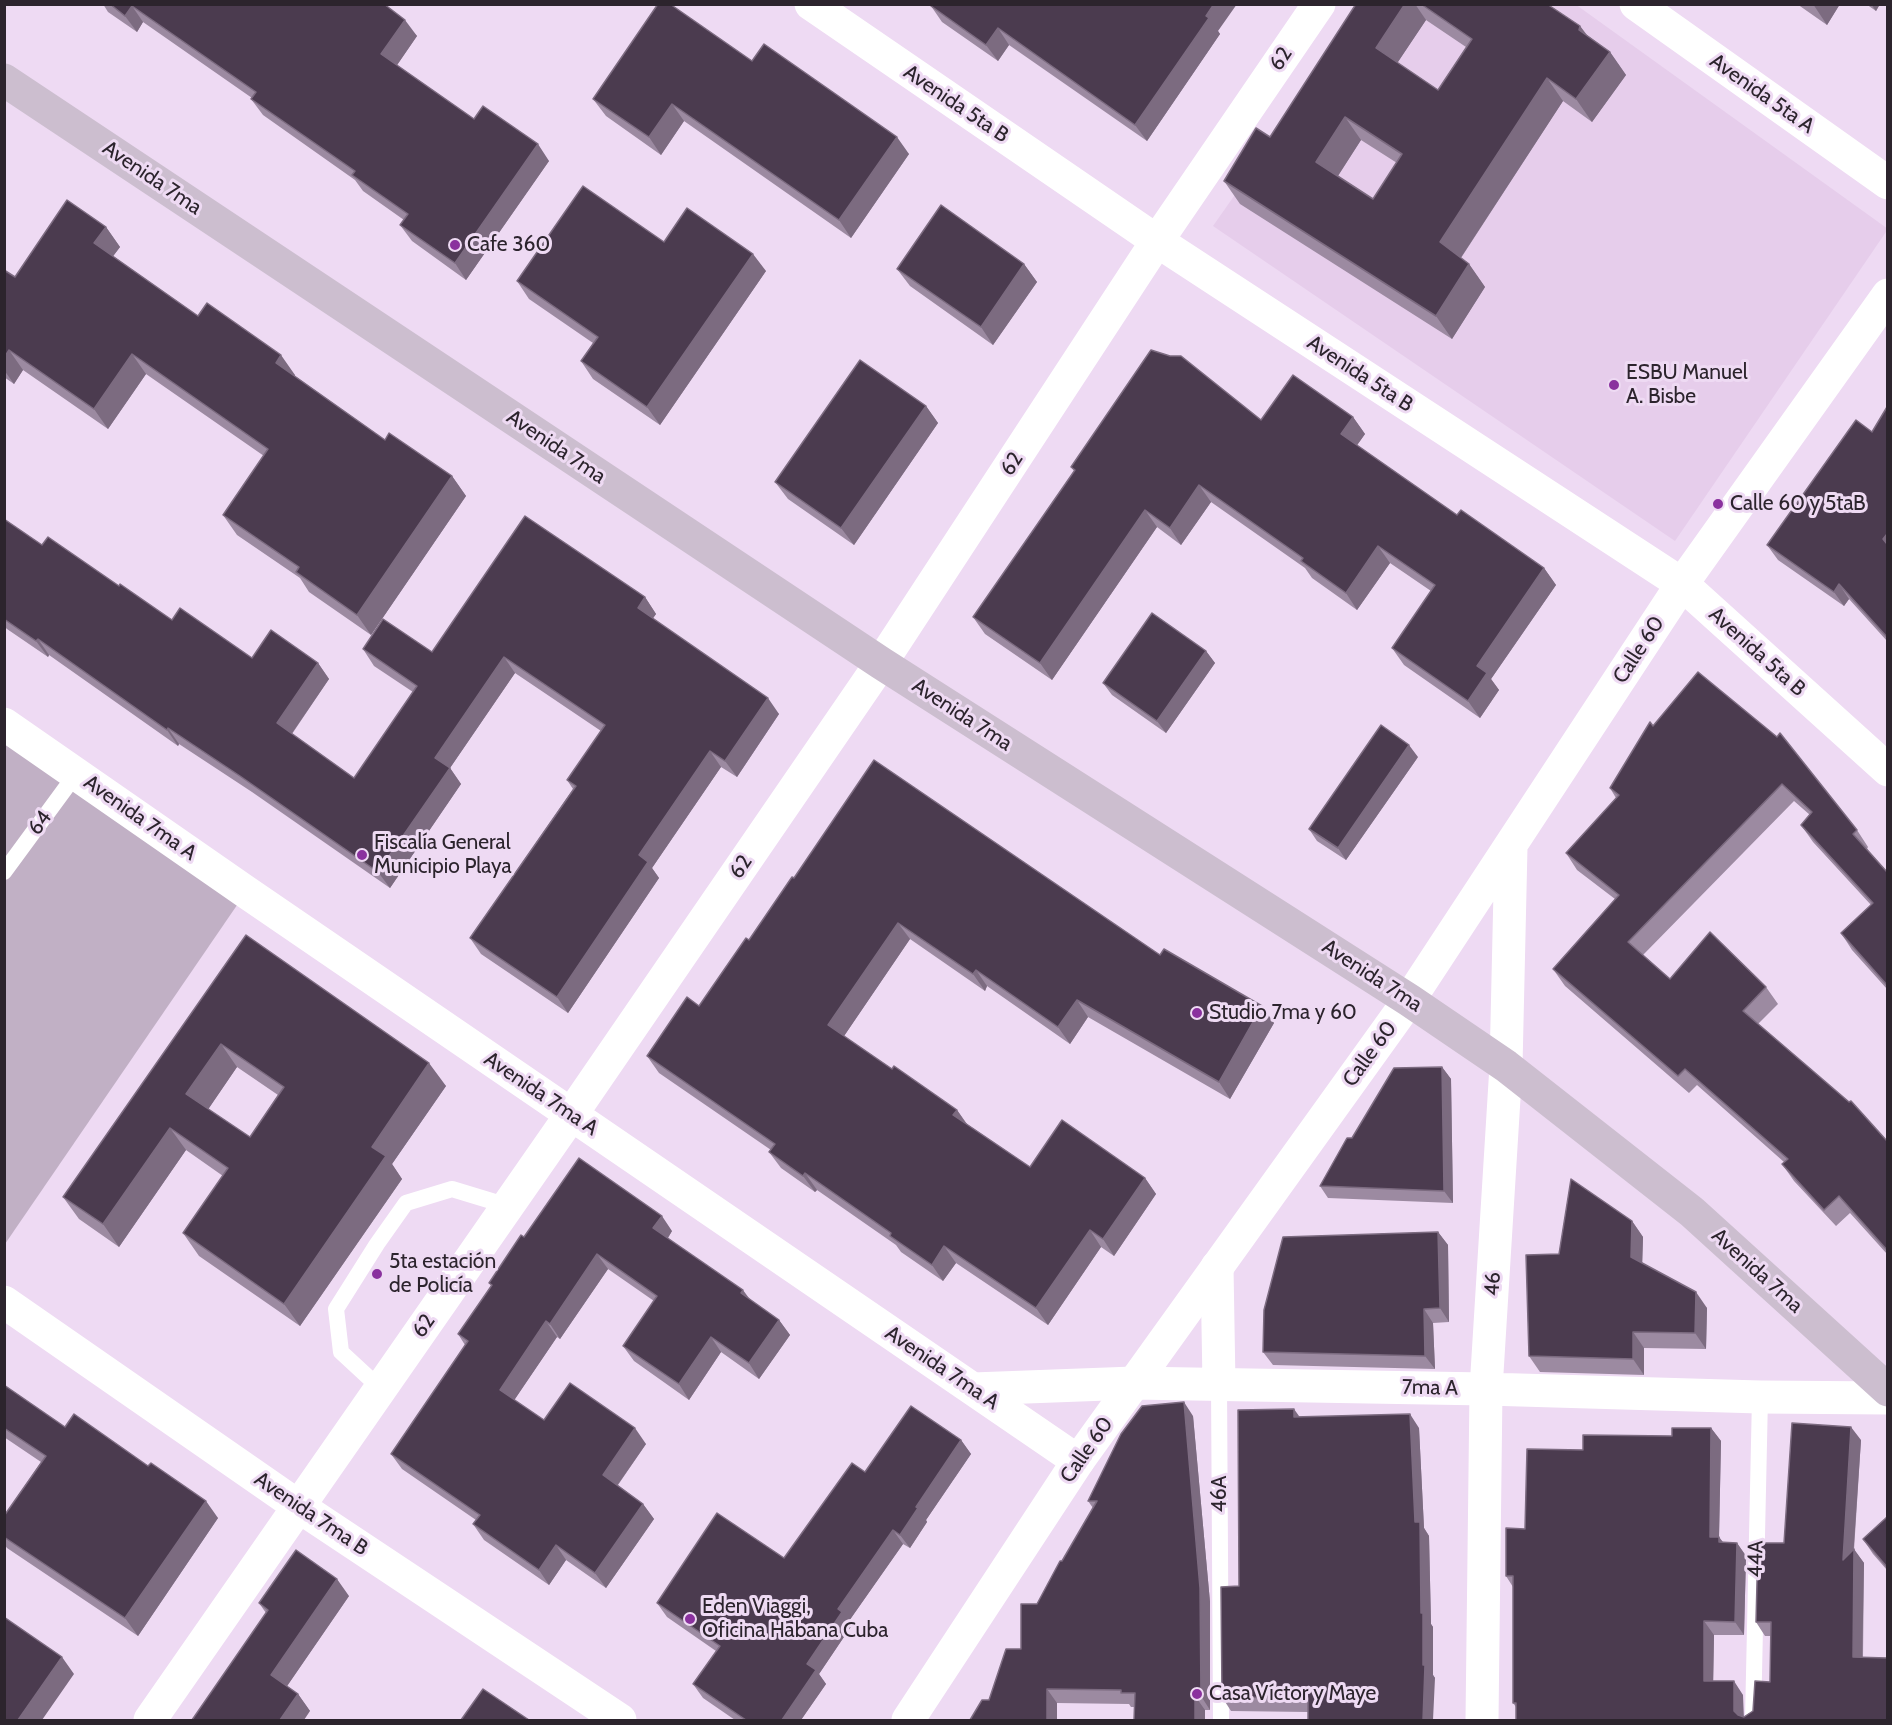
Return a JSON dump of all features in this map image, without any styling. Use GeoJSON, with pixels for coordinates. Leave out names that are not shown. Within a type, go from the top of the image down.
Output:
{"type":"FeatureCollection","features":[{"type":"Feature","properties":{"kind":"main road","name":"Avenida 7ma"},"geometry":{"type":"LineString","coordinates":[[4,80],[881,663],[1409,1000],[1506,1066],[1692,1212],[1887,1390]]}},
{"type":"Feature","properties":{"kind":"street","name":"Avenida 5ta B"},"geometry":{"type":"LineString","coordinates":[[811,4],[1157,242],[1682,584],[1887,770]]}},
{"type":"Feature","properties":{"kind":"street","name":"62"},"geometry":{"type":"LineString","coordinates":[[150,1720],[571,1115],[881,663],[1157,242],[1319,4]]}},
{"type":"Feature","properties":{"kind":"street","name":"Avenida 5ta A"},"geometry":{"type":"LineString","coordinates":[[1636,4],[1887,183]]}},
{"type":"Feature","properties":{"kind":"street","name":"Calle 60"},"geometry":{"type":"LineString","coordinates":[[908,1720],[1078,1461],[1409,1000],[1682,584],[1887,295]]}},
{"type":"Feature","properties":{"kind":"street","name":"Avenida 7ma A"},"geometry":{"type":"LineString","coordinates":[[4,724],[1078,1461]]}},
{"type":"Feature","properties":{"kind":"street","name":"46"},"geometry":{"type":"LineString","coordinates":[[1482,1720],[1486,1389],[1506,1066],[1511,847]]}},
{"type":"Feature","properties":{"kind":"street","name":"46A"},"geometry":{"type":"LineString","coordinates":[[1217,1267],[1219,1384]]}},
{"type":"Feature","properties":{"kind":"street","name":"Avenida 7ma B"},"geometry":{"type":"LineString","coordinates":[[4,1302],[298,1506],[620,1720]]}},
{"type":"Feature","properties":{"kind":"street","name":"7ma A"},"geometry":{"type":"LineString","coordinates":[[973,1389],[1134,1383],[1887,1398]]}},
{"type":"Feature","properties":{"kind":"lane","name":"64"},"geometry":{"type":"LineString","coordinates":[[4,872],[76,774]]}},
{"type":"Feature","properties":{"kind":"lane"},"geometry":{"type":"LineString","coordinates":[[381,1389],[341,1352],[336,1309],[377,1244],[406,1203],[452,1189],[508,1206]]}},
{"type":"Feature","properties":{"kind":"lane","name":"46A"},"geometry":{"type":"LineString","coordinates":[[1219,1384],[1221,1720]]}},
{"type":"Feature","properties":{"kind":"lane","name":"44A"},"geometry":{"type":"LineString","coordinates":[[1753,1720],[1760,1397]]}},
{"type":"Feature","properties":{"kind":"shaded area","name":"ESBU Manuel A. Bisbe"},"geometry":{"type":"Polygon","coordinates":[[[1575,4],[1888,229],[1675,541],[1213,226],[1368,5],[1575,4]]]}},
{"type":"Feature","properties":{"kind":"shaded area"},"geometry":{"type":"Polygon","coordinates":[[[5,724],[246,892],[5,1244],[5,724]]]}},
{"type":"Feature","properties":{"kind":"building"},"geometry":{"type":"Polygon","coordinates":[[[110,4],[384,4],[405,20],[381,54],[474,119],[483,106],[538,144],[455,263],[400,225],[408,214],[352,175],[355,171],[251,99],[256,92],[132,6],[125,16],[110,4]]]}},
{"type":"Feature","properties":{"kind":"building"},"geometry":{"type":"Polygon","coordinates":[[[658,4],[670,4],[752,61],[764,44],[897,137],[839,220],[672,104],[649,137],[593,99],[658,4]]]}},
{"type":"Feature","properties":{"kind":"building"},"geometry":{"type":"Polygon","coordinates":[[[932,4],[1214,4],[1206,16],[1209,18],[1135,125],[998,28],[986,45],[931,6],[932,4]]]}},
{"type":"Feature","properties":{"kind":"building"},"geometry":{"type":"Polygon","coordinates":[[[1356,4],[1405,4],[1376,48],[1438,90],[1472,39],[1421,4],[1547,4],[1580,26],[1579,30],[1610,52],[1576,99],[1547,78],[1440,242],[1469,264],[1436,316],[1224,181],[1256,128],[1270,137],[1356,4]],[[1345,117],[1316,162],[1373,199],[1402,154],[1345,117]]]}},
{"type":"Feature","properties":{"kind":"building"},"geometry":{"type":"Polygon","coordinates":[[[583,186],[664,242],[687,208],[753,254],[647,407],[581,361],[598,337],[517,281],[583,186]]]}},
{"type":"Feature","properties":{"kind":"building"},"geometry":{"type":"Polygon","coordinates":[[[67,200],[106,227],[94,243],[198,316],[207,303],[281,355],[276,363],[385,440],[389,433],[452,476],[357,615],[296,572],[299,567],[223,515],[268,449],[132,354],[94,409],[9,350],[4,358],[4,270],[15,277],[67,200]]]}},
{"type":"Feature","properties":{"kind":"building"},"geometry":{"type":"Polygon","coordinates":[[[941,205],[1024,264],[981,327],[897,269],[941,205]]]}},
{"type":"Feature","properties":{"kind":"building"},"geometry":{"type":"Polygon","coordinates":[[[1151,350],[1170,356],[1181,356],[1261,420],[1293,375],[1353,417],[1341,434],[1457,515],[1461,510],[1544,568],[1477,666],[1487,673],[1468,701],[1392,648],[1435,585],[1378,546],[1346,593],[1301,561],[1303,558],[1199,485],[1170,528],[1145,510],[1040,663],[973,617],[1075,470],[1071,467],[1151,350]]]}},
{"type":"Feature","properties":{"kind":"building"},"geometry":{"type":"Polygon","coordinates":[[[860,360],[926,406],[841,528],[775,482],[860,360]]]}},
{"type":"Feature","properties":{"kind":"building"},"geometry":{"type":"Polygon","coordinates":[[[1887,407],[1887,534],[1883,539],[1887,544],[1887,637],[1839,584],[1834,592],[1767,545],[1856,420],[1872,432],[1887,407]]]}},
{"type":"Feature","properties":{"kind":"building"},"geometry":{"type":"Polygon","coordinates":[[[525,516],[645,597],[638,608],[768,698],[725,761],[710,751],[639,855],[648,862],[557,997],[470,938],[576,786],[567,780],[605,725],[504,657],[435,758],[450,768],[378,872],[240,776],[168,728],[167,730],[38,639],[36,641],[4,619],[4,519],[42,545],[48,537],[172,620],[180,608],[252,658],[271,630],[318,663],[277,723],[354,778],[417,686],[363,649],[383,619],[432,652],[525,516]]]}},
{"type":"Feature","properties":{"kind":"building"},"geometry":{"type":"Polygon","coordinates":[[[1152,613],[1206,651],[1157,721],[1103,683],[1152,613]]]}},
{"type":"Feature","properties":{"kind":"building"},"geometry":{"type":"Polygon","coordinates":[[[1698,672],[1777,737],[1780,733],[1857,830],[1853,834],[1887,872],[1887,985],[1841,933],[1873,903],[1801,825],[1812,812],[1782,784],[1628,942],[1670,979],[1710,932],[1766,987],[1743,1011],[1849,1102],[1851,1101],[1887,1141],[1887,1250],[1839,1196],[1824,1210],[1782,1164],[1788,1159],[1685,1069],[1678,1076],[1553,969],[1619,895],[1566,853],[1619,795],[1610,788],[1650,722],[1653,726],[1698,672]]]}},
{"type":"Feature","properties":{"kind":"building"},"geometry":{"type":"Polygon","coordinates":[[[1381,725],[1409,745],[1338,848],[1309,829],[1381,725]]]}},
{"type":"Feature","properties":{"kind":"building"},"geometry":{"type":"Polygon","coordinates":[[[874,760],[1160,955],[1164,949],[1262,1006],[1219,1082],[1077,1000],[1058,1027],[976,970],[973,974],[898,923],[828,1025],[892,1069],[894,1066],[957,1110],[953,1115],[1030,1167],[1062,1120],[1145,1178],[1103,1239],[1090,1230],[1036,1308],[944,1246],[932,1265],[890,1236],[891,1233],[805,1173],[803,1176],[769,1152],[775,1144],[647,1056],[687,997],[699,1006],[746,938],[749,940],[792,877],[794,878],[874,760]]]}},
{"type":"Feature","properties":{"kind":"building"},"geometry":{"type":"Polygon","coordinates":[[[246,935],[429,1063],[372,1147],[386,1156],[284,1304],[183,1233],[228,1168],[170,1128],[103,1224],[63,1197],[246,935]],[[221,1044],[186,1094],[250,1137],[284,1087],[221,1044]]]}},
{"type":"Feature","properties":{"kind":"building"},"geometry":{"type":"Polygon","coordinates":[[[1442,1067],[1444,1191],[1320,1186],[1347,1138],[1352,1138],[1394,1068],[1442,1067]]]}},
{"type":"Feature","properties":{"kind":"building"},"geometry":{"type":"Polygon","coordinates":[[[579,1158],[662,1216],[653,1228],[743,1290],[741,1293],[779,1320],[749,1363],[711,1337],[679,1384],[623,1346],[657,1296],[597,1254],[550,1324],[546,1321],[500,1390],[544,1420],[570,1383],[635,1428],[603,1475],[643,1504],[595,1573],[556,1545],[539,1570],[473,1524],[480,1515],[391,1454],[468,1341],[458,1334],[492,1285],[489,1283],[521,1235],[524,1237],[579,1158]]]}},
{"type":"Feature","properties":{"kind":"building"},"geometry":{"type":"Polygon","coordinates":[[[1571,1179],[1632,1221],[1631,1257],[1696,1292],[1695,1333],[1633,1332],[1633,1359],[1529,1356],[1526,1255],[1559,1254],[1571,1179]]]}},
{"type":"Feature","properties":{"kind":"building"},"geometry":{"type":"Polygon","coordinates":[[[1438,1232],[1440,1308],[1424,1309],[1425,1356],[1263,1352],[1264,1310],[1283,1237],[1438,1232]]]}},
{"type":"Feature","properties":{"kind":"building"},"geometry":{"type":"Polygon","coordinates":[[[4,1385],[65,1427],[74,1414],[148,1466],[151,1463],[206,1501],[125,1618],[4,1537],[4,1516],[46,1456],[4,1428],[4,1385]]]}},
{"type":"Feature","properties":{"kind":"building"},"geometry":{"type":"Polygon","coordinates":[[[1184,1402],[1200,1588],[1201,1696],[1195,1696],[1195,1720],[1134,1720],[1135,1693],[1121,1693],[1121,1690],[1047,1689],[1047,1720],[970,1720],[982,1700],[989,1700],[1006,1649],[1021,1649],[1021,1604],[1037,1604],[1097,1501],[1088,1501],[1121,1434],[1142,1406],[1184,1402]]]}},
{"type":"Feature","properties":{"kind":"building"},"geometry":{"type":"Polygon","coordinates":[[[911,1406],[961,1440],[900,1535],[893,1530],[838,1609],[842,1612],[807,1664],[816,1670],[782,1720],[746,1720],[693,1684],[720,1646],[657,1603],[717,1513],[784,1558],[852,1463],[865,1472],[911,1406]]]}},
{"type":"Feature","properties":{"kind":"building"},"geometry":{"type":"Polygon","coordinates":[[[1294,1409],[1294,1417],[1410,1414],[1415,1522],[1420,1522],[1421,1613],[1423,1613],[1423,1665],[1425,1665],[1423,1720],[1308,1720],[1308,1698],[1222,1697],[1221,1587],[1239,1586],[1238,1410],[1294,1409]]]}},
{"type":"Feature","properties":{"kind":"building"},"geometry":{"type":"Polygon","coordinates":[[[1792,1423],[1851,1427],[1843,1560],[1854,1549],[1853,1657],[1887,1658],[1887,1720],[1516,1720],[1516,1703],[1513,1703],[1513,1576],[1506,1576],[1506,1528],[1525,1529],[1527,1449],[1583,1450],[1583,1435],[1672,1436],[1672,1428],[1711,1428],[1710,1537],[1719,1537],[1719,1542],[1737,1543],[1735,1622],[1704,1621],[1704,1681],[1734,1681],[1734,1711],[1744,1717],[1753,1711],[1755,1681],[1770,1682],[1771,1622],[1756,1622],[1758,1543],[1784,1543],[1792,1423]]]}},
{"type":"Feature","properties":{"kind":"building"},"geometry":{"type":"Polygon","coordinates":[[[1887,1517],[1887,1567],[1863,1539],[1887,1517]]]}},
{"type":"Feature","properties":{"kind":"building"},"geometry":{"type":"Polygon","coordinates":[[[296,1550],[337,1579],[271,1675],[298,1694],[280,1720],[192,1720],[268,1610],[259,1603],[296,1550]]]}},
{"type":"Feature","properties":{"kind":"building"},"geometry":{"type":"Polygon","coordinates":[[[4,1617],[62,1657],[18,1720],[4,1720],[4,1617]]]}},
{"type":"Feature","properties":{"kind":"building"},"geometry":{"type":"Polygon","coordinates":[[[483,1689],[529,1720],[461,1720],[483,1689]]]}},
{"type":"Feature","properties":{"kind":"place","name":"Cafe 360"},"geometry":{"type":"Point","coordinates":[455,245]}},
{"type":"Feature","properties":{"kind":"place","name":"ESBU Manuel A. Bisbe"},"geometry":{"type":"Point","coordinates":[1614,385]}},
{"type":"Feature","properties":{"kind":"place","name":"Calle 60 y 5taB"},"geometry":{"type":"Point","coordinates":[1718,504]}},
{"type":"Feature","properties":{"kind":"place","name":"Fiscalía General Municipio Playa"},"geometry":{"type":"Point","coordinates":[362,855]}},
{"type":"Feature","properties":{"kind":"place","name":"Studio 7ma y 60"},"geometry":{"type":"Point","coordinates":[1197,1013]}},
{"type":"Feature","properties":{"kind":"place","name":"5ta estación de Policía"},"geometry":{"type":"Point","coordinates":[377,1274]}},
{"type":"Feature","properties":{"kind":"place","name":"Eden Viaggi, Oficina Habana Cuba"},"geometry":{"type":"Point","coordinates":[690,1619]}},
{"type":"Feature","properties":{"kind":"place","name":"Casa Víctor y Maye"},"geometry":{"type":"Point","coordinates":[1197,1694]}}]}
